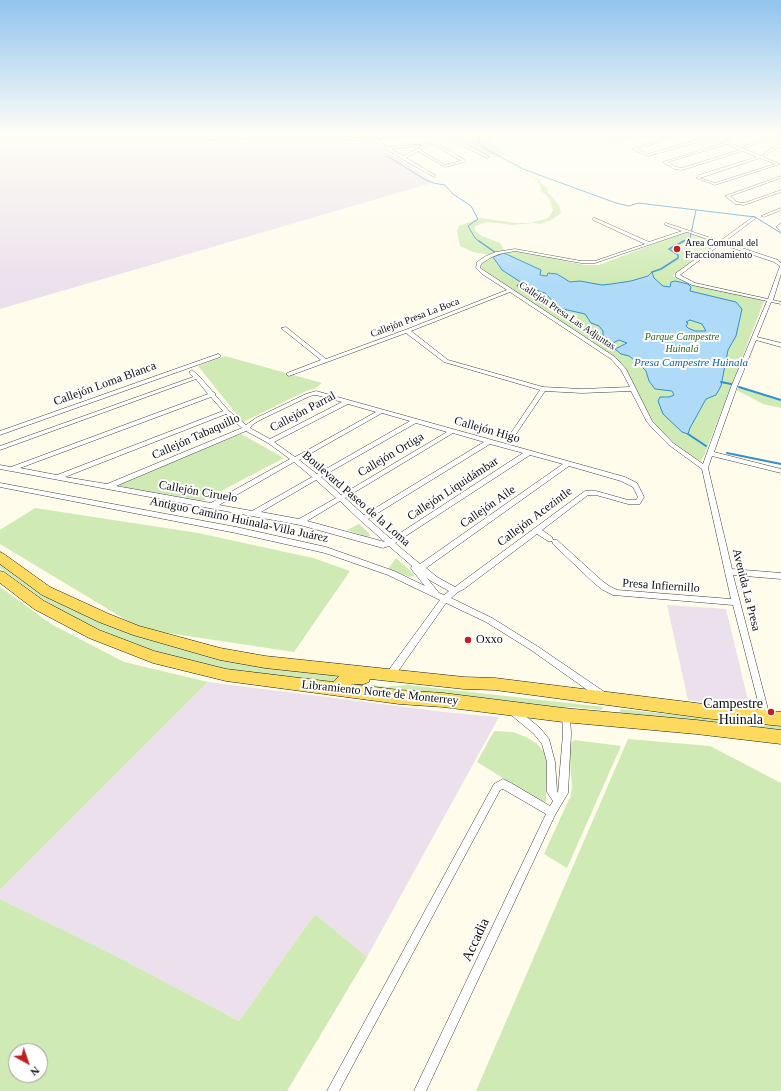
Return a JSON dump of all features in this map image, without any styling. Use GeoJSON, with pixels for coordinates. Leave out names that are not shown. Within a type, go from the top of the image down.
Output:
{"type":"FeatureCollection","features":[{"type":"Feature","properties":{"kind":"main road","name":"Libramiento Norte de Monterrey"},"geometry":{"type":"LineString","coordinates":[[0,557],[46,590],[138,631],[172,642],[220,654],[265,662],[517,687],[606,699],[781,719]]}},
{"type":"Feature","properties":{"kind":"main road","name":"Libramiento Norte de Monterrey"},"geometry":{"type":"LineString","coordinates":[[0,576],[39,606],[94,634],[153,657],[226,675],[399,697],[443,700],[566,715],[690,726],[781,737]]}},
{"type":"Feature","properties":{"kind":"main road"},"geometry":{"type":"LineString","coordinates":[[336,689],[344,680],[350,678],[374,678],[391,674]]}},
{"type":"Feature","properties":{"kind":"main road"},"geometry":{"type":"LineString","coordinates":[[566,715],[577,710],[606,713],[610,711],[612,706],[606,699]]}},
{"type":"Feature","properties":{"kind":"street"},"geometry":{"type":"LineString","coordinates":[[761,184],[727,196],[736,202],[744,204],[781,191]]}},
{"type":"Feature","properties":{"kind":"street"},"geometry":{"type":"LineString","coordinates":[[763,216],[781,209]]}},
{"type":"Feature","properties":{"kind":"street"},"geometry":{"type":"LineString","coordinates":[[754,218],[678,274],[678,276],[694,284],[728,290],[781,303]]}},
{"type":"Feature","properties":{"kind":"street"},"geometry":{"type":"LineString","coordinates":[[594,219],[647,243]]}},
{"type":"Feature","properties":{"kind":"street"},"geometry":{"type":"LineString","coordinates":[[666,224],[776,261],[781,266],[770,300],[734,387],[705,468]]}},
{"type":"Feature","properties":{"kind":"street","name":"Callejón Presa Las Adjuntas"},"geometry":{"type":"LineString","coordinates":[[687,231],[647,243],[595,262],[581,262],[515,250],[488,257],[479,263],[478,268],[613,358],[623,369],[650,422],[672,444],[705,468]]}},
{"type":"Feature","properties":{"kind":"street","name":"Callejón Presa La Boca"},"geometry":{"type":"LineString","coordinates":[[289,374],[407,331],[512,290]]}},
{"type":"Feature","properties":{"kind":"street"},"geometry":{"type":"LineString","coordinates":[[284,328],[325,361]]}},
{"type":"Feature","properties":{"kind":"street"},"geometry":{"type":"LineString","coordinates":[[407,331],[446,361],[543,389],[582,391],[633,389]]}},
{"type":"Feature","properties":{"kind":"street"},"geometry":{"type":"LineString","coordinates":[[755,338],[781,345]]}},
{"type":"Feature","properties":{"kind":"street","name":"Callejón Loma Blanca"},"geometry":{"type":"LineString","coordinates":[[0,433],[218,356]]}},
{"type":"Feature","properties":{"kind":"street","name":"Boulevard Paseo de la Loma"},"geometry":{"type":"LineString","coordinates":[[0,448],[194,374],[227,412],[246,429],[270,442],[317,477],[407,558],[419,571]]}},
{"type":"Feature","properties":{"kind":"street"},"geometry":{"type":"LineString","coordinates":[[512,436],[543,389]]}},
{"type":"Feature","properties":{"kind":"street","name":"Callejón Higo"},"geometry":{"type":"LineString","coordinates":[[313,393],[629,481],[635,485],[639,492],[641,497],[638,502]]}},
{"type":"Feature","properties":{"kind":"street","name":"Callejón Tabaquillo"},"geometry":{"type":"LineString","coordinates":[[107,487],[246,429],[250,424],[258,419],[313,393]]}},
{"type":"Feature","properties":{"kind":"street"},"geometry":{"type":"LineString","coordinates":[[12,469],[212,394]]}},
{"type":"Feature","properties":{"kind":"street","name":"Callejón Parral"},"geometry":{"type":"LineString","coordinates":[[270,442],[347,402]]}},
{"type":"Feature","properties":{"kind":"street"},"geometry":{"type":"LineString","coordinates":[[56,478],[227,412]]}},
{"type":"Feature","properties":{"kind":"street"},"geometry":{"type":"LineString","coordinates":[[211,506],[380,412]]}},
{"type":"Feature","properties":{"kind":"street"},"geometry":{"type":"LineString","coordinates":[[254,513],[415,421]]}},
{"type":"Feature","properties":{"kind":"street","name":"Callejón Ortiga"},"geometry":{"type":"LineString","coordinates":[[300,522],[452,431]]}},
{"type":"Feature","properties":{"kind":"street"},"geometry":{"type":"LineString","coordinates":[[363,519],[489,442]]}},
{"type":"Feature","properties":{"kind":"street","name":"Callejón Liquidámbar"},"geometry":{"type":"LineString","coordinates":[[390,544],[528,453]]}},
{"type":"Feature","properties":{"kind":"street"},"geometry":{"type":"LineString","coordinates":[[710,453],[781,471]]}},
{"type":"Feature","properties":{"kind":"street","name":"Callejón Aile"},"geometry":{"type":"LineString","coordinates":[[408,582],[419,582],[421,580],[419,571],[568,464]]}},
{"type":"Feature","properties":{"kind":"street","name":"Callejón Ciruelo"},"geometry":{"type":"LineString","coordinates":[[0,467],[300,522],[376,544],[390,544]]}},
{"type":"Feature","properties":{"kind":"street","name":"Avenida La Presa"},"geometry":{"type":"LineString","coordinates":[[705,468],[736,602],[766,717]]}},
{"type":"Feature","properties":{"kind":"street","name":"Antiguo Camino Huinala-Villa Juárez"},"geometry":{"type":"LineString","coordinates":[[0,485],[236,530],[326,550],[391,573],[489,620],[528,644],[606,699]]}},
{"type":"Feature","properties":{"kind":"street","name":"Callejón Acezintle"},"geometry":{"type":"LineString","coordinates":[[441,598],[461,587],[587,493],[596,493],[628,502],[638,502]]}},
{"type":"Feature","properties":{"kind":"street","name":"Presa Infiernillo"},"geometry":{"type":"LineString","coordinates":[[537,530],[553,541],[597,581],[616,593],[736,602]]}},
{"type":"Feature","properties":{"kind":"street"},"geometry":{"type":"LineString","coordinates":[[419,571],[453,592],[465,609]]}},
{"type":"Feature","properties":{"kind":"street"},"geometry":{"type":"LineString","coordinates":[[391,674],[441,598],[419,571]]}},
{"type":"Feature","properties":{"kind":"street"},"geometry":{"type":"LineString","coordinates":[[729,572],[781,576]]}},
{"type":"Feature","properties":{"kind":"street"},"geometry":{"type":"LineString","coordinates":[[510,708],[537,731],[546,742],[549,748],[551,762],[552,792],[558,801]]}},
{"type":"Feature","properties":{"kind":"street","name":"Accadia"},"geometry":{"type":"LineString","coordinates":[[420,1091],[552,812],[563,793],[565,784],[566,715]]}},
{"type":"Feature","properties":{"kind":"street"},"geometry":{"type":"LineString","coordinates":[[333,1091],[498,787],[501,784],[508,786],[552,812]]}},
{"type":"Feature","properties":{"kind":"shaded area"},"geometry":{"type":"Polygon","coordinates":[[[0,184],[428,184],[0,309],[0,184]]]}},
{"type":"Feature","properties":{"kind":"shaded area"},"geometry":{"type":"Polygon","coordinates":[[[667,605],[726,609],[750,708],[688,700],[667,605]]]}},
{"type":"Feature","properties":{"kind":"shaded area"},"geometry":{"type":"Polygon","coordinates":[[[208,682],[444,712],[499,717],[367,957],[315,914],[239,1021],[112,954],[0,899],[0,890],[208,682]]]}},
{"type":"Feature","properties":{"kind":"green space"},"geometry":{"type":"Polygon","coordinates":[[[539,184],[541,184],[548,188],[547,191],[559,205],[561,213],[553,219],[541,224],[534,223],[513,225],[487,222],[475,226],[475,231],[482,236],[500,243],[504,250],[490,255],[473,252],[460,246],[457,231],[459,226],[480,218],[516,223],[530,223],[546,219],[550,216],[553,210],[549,198],[541,191],[539,184]]]}},
{"type":"Feature","properties":{"kind":"green space","name":"Parque Campestre Huinalá"},"geometry":{"type":"Polygon","coordinates":[[[685,232],[720,242],[672,276],[764,301],[701,461],[695,459],[661,434],[641,402],[624,366],[612,356],[482,269],[481,265],[487,259],[507,252],[520,251],[584,265],[599,265],[685,232]]]}},
{"type":"Feature","properties":{"kind":"green space"},"geometry":{"type":"Polygon","coordinates":[[[695,235],[718,242],[698,257],[675,249],[695,235]]]}},
{"type":"Feature","properties":{"kind":"green space"},"geometry":{"type":"Polygon","coordinates":[[[225,356],[322,383],[314,389],[306,391],[243,422],[198,366],[225,356]]]}},
{"type":"Feature","properties":{"kind":"green space"},"geometry":{"type":"Polygon","coordinates":[[[739,387],[781,400],[781,408],[763,404],[736,390],[739,387]]]}},
{"type":"Feature","properties":{"kind":"green space"},"geometry":{"type":"Polygon","coordinates":[[[241,434],[284,458],[202,501],[113,485],[241,434]]]}},
{"type":"Feature","properties":{"kind":"green space"},"geometry":{"type":"Polygon","coordinates":[[[35,508],[198,533],[313,558],[350,571],[294,652],[141,629],[0,544],[0,530],[35,508]]]}},
{"type":"Feature","properties":{"kind":"green space"},"geometry":{"type":"Polygon","coordinates":[[[359,524],[369,533],[370,536],[367,537],[347,530],[359,524]]]}},
{"type":"Feature","properties":{"kind":"green space"},"geometry":{"type":"Polygon","coordinates":[[[396,558],[414,574],[414,576],[410,577],[388,569],[396,558]]]}},
{"type":"Feature","properties":{"kind":"green space"},"geometry":{"type":"Polygon","coordinates":[[[0,561],[140,637],[230,662],[348,677],[336,684],[241,672],[182,659],[141,647],[73,618],[41,598],[0,568],[0,561]]]}},
{"type":"Feature","properties":{"kind":"green space"},"geometry":{"type":"Polygon","coordinates":[[[0,587],[51,624],[124,662],[208,682],[0,890],[0,587]]]}},
{"type":"Feature","properties":{"kind":"green space"},"geometry":{"type":"Polygon","coordinates":[[[358,683],[386,687],[407,685],[604,707],[601,710],[571,707],[556,710],[354,686],[358,683]]]}},
{"type":"Feature","properties":{"kind":"green space"},"geometry":{"type":"Polygon","coordinates":[[[621,709],[781,726],[781,732],[619,714],[621,709]]]}},
{"type":"Feature","properties":{"kind":"green space"},"geometry":{"type":"Polygon","coordinates":[[[494,731],[513,732],[526,737],[536,743],[544,752],[547,763],[546,802],[539,800],[477,762],[494,731]]]}},
{"type":"Feature","properties":{"kind":"green space"},"geometry":{"type":"Polygon","coordinates":[[[628,739],[710,746],[781,783],[781,1091],[476,1091],[628,739]]]}},
{"type":"Feature","properties":{"kind":"green space"},"geometry":{"type":"Polygon","coordinates":[[[574,740],[621,746],[567,868],[544,854],[571,795],[572,786],[569,748],[570,743],[574,740]]]}},
{"type":"Feature","properties":{"kind":"green space"},"geometry":{"type":"Polygon","coordinates":[[[0,899],[112,954],[239,1021],[315,914],[367,957],[287,1091],[0,1091],[0,899]]]}},
{"type":"Feature","properties":{"kind":"water","name":"Presa Campestre Huinala"},"geometry":{"type":"Polygon","coordinates":[[[504,253],[541,270],[540,275],[547,276],[548,273],[557,274],[570,282],[580,281],[602,285],[611,284],[631,281],[648,276],[652,272],[654,278],[663,286],[670,287],[671,282],[675,281],[688,284],[691,287],[690,291],[736,302],[742,309],[736,336],[728,350],[721,386],[716,395],[706,399],[688,434],[682,432],[663,414],[658,401],[660,397],[669,397],[674,395],[672,391],[655,389],[649,381],[646,371],[638,363],[629,356],[621,354],[615,349],[627,343],[619,340],[609,345],[603,341],[603,331],[599,326],[591,323],[585,314],[559,308],[545,293],[529,288],[525,285],[519,288],[517,285],[522,283],[502,270],[493,257],[504,253]],[[690,320],[686,322],[688,323],[686,326],[695,331],[706,331],[702,324],[690,320]]]}},
{"type":"Feature","properties":{"kind":"waterway"},"geometry":{"type":"LineString","coordinates":[[438,184],[445,185],[453,194],[471,206],[478,219],[468,226],[475,238],[480,242]]}},
{"type":"Feature","properties":{"kind":"waterway"},"geometry":{"type":"LineString","coordinates":[[564,184],[616,203],[629,206],[638,203],[755,217],[781,233]]}},
{"type":"Feature","properties":{"kind":"waterway"},"geometry":{"type":"LineString","coordinates":[[681,242],[690,238],[696,210]]}},
{"type":"Feature","properties":{"kind":"waterway"},"geometry":{"type":"LineString","coordinates":[[479,241],[496,253]]}},
{"type":"Feature","properties":{"kind":"waterway"},"geometry":{"type":"LineString","coordinates":[[652,272],[661,269],[678,258],[678,255],[669,249],[684,241]]}},
{"type":"Feature","properties":{"kind":"waterway"},"geometry":{"type":"LineString","coordinates":[[721,382],[731,384]]}},
{"type":"Feature","properties":{"kind":"waterway"},"geometry":{"type":"LineString","coordinates":[[739,387],[781,400]]}},
{"type":"Feature","properties":{"kind":"waterway"},"geometry":{"type":"LineString","coordinates":[[688,434],[706,446]]}},
{"type":"Feature","properties":{"kind":"waterway"},"geometry":{"type":"LineString","coordinates":[[727,453],[781,464]]}},
{"type":"Feature","properties":{"kind":"place","name":"Area Comunal del Fraccionamiento"},"geometry":{"type":"Point","coordinates":[677,249]}},
{"type":"Feature","properties":{"kind":"place","name":"Oxxo"},"geometry":{"type":"Point","coordinates":[468,640]}},
{"type":"Feature","properties":{"kind":"place","name":"Campestre Huinala"},"geometry":{"type":"Point","coordinates":[771,712]}}]}
